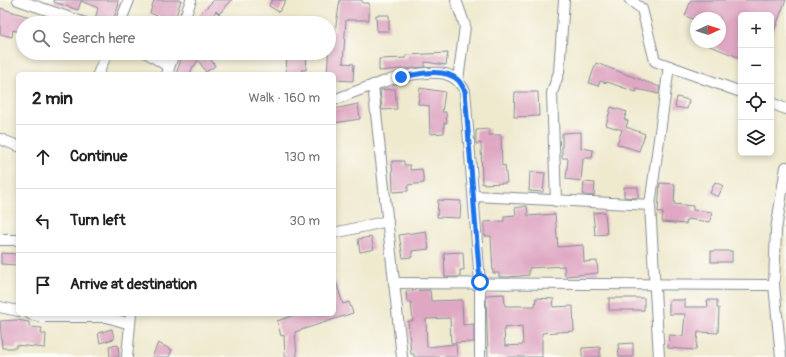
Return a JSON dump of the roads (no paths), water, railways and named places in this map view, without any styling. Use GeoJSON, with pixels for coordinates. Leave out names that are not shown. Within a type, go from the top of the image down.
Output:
{"type":"FeatureCollection","features":[{"type":"Feature","properties":{"kind":"street"},"geometry":{"type":"LineString","coordinates":[[18,0],[65,16]]}},
{"type":"Feature","properties":{"kind":"street"},"geometry":{"type":"LineString","coordinates":[[123,16],[129,0]]}},
{"type":"Feature","properties":{"kind":"street"},"geometry":{"type":"LineString","coordinates":[[185,16],[191,0]]}},
{"type":"Feature","properties":{"kind":"street"},"geometry":{"type":"LineString","coordinates":[[456,0],[465,26],[458,80]]}},
{"type":"Feature","properties":{"kind":"street"},"geometry":{"type":"LineString","coordinates":[[556,201],[552,93],[559,72],[564,0]]}},
{"type":"Feature","properties":{"kind":"street"},"geometry":{"type":"LineString","coordinates":[[630,0],[642,9],[655,60],[738,91]]}},
{"type":"Feature","properties":{"kind":"street"},"geometry":{"type":"LineString","coordinates":[[99,72],[104,60]]}},
{"type":"Feature","properties":{"kind":"street"},"geometry":{"type":"LineString","coordinates":[[155,60],[168,71],[172,60]]}},
{"type":"Feature","properties":{"kind":"street"},"geometry":{"type":"LineString","coordinates":[[659,357],[650,205],[669,66]]}},
{"type":"Feature","properties":{"kind":"street"},"geometry":{"type":"LineString","coordinates":[[336,99],[373,86],[423,73],[445,74],[458,80],[465,91],[480,282],[480,357]]}},
{"type":"Feature","properties":{"kind":"street"},"geometry":{"type":"LineString","coordinates":[[373,86],[402,357]]}},
{"type":"Feature","properties":{"kind":"street"},"geometry":{"type":"LineString","coordinates":[[774,104],[786,109]]}},
{"type":"Feature","properties":{"kind":"street"},"geometry":{"type":"LineString","coordinates":[[0,139],[16,145]]}},
{"type":"Feature","properties":{"kind":"street"},"geometry":{"type":"LineString","coordinates":[[781,357],[774,285],[776,230],[786,167]]}},
{"type":"Feature","properties":{"kind":"street"},"geometry":{"type":"LineString","coordinates":[[474,196],[650,205]]}},
{"type":"Feature","properties":{"kind":"street"},"geometry":{"type":"LineString","coordinates":[[336,233],[388,221]]}},
{"type":"Feature","properties":{"kind":"street"},"geometry":{"type":"LineString","coordinates":[[0,240],[16,240]]}},
{"type":"Feature","properties":{"kind":"street"},"geometry":{"type":"LineString","coordinates":[[394,283],[480,282],[655,286],[774,285]]}},
{"type":"Feature","properties":{"kind":"street"},"geometry":{"type":"LineString","coordinates":[[0,307],[16,311]]}},
{"type":"Feature","properties":{"kind":"street"},"geometry":{"type":"LineString","coordinates":[[37,316],[106,316],[131,319],[128,357]]}}]}
